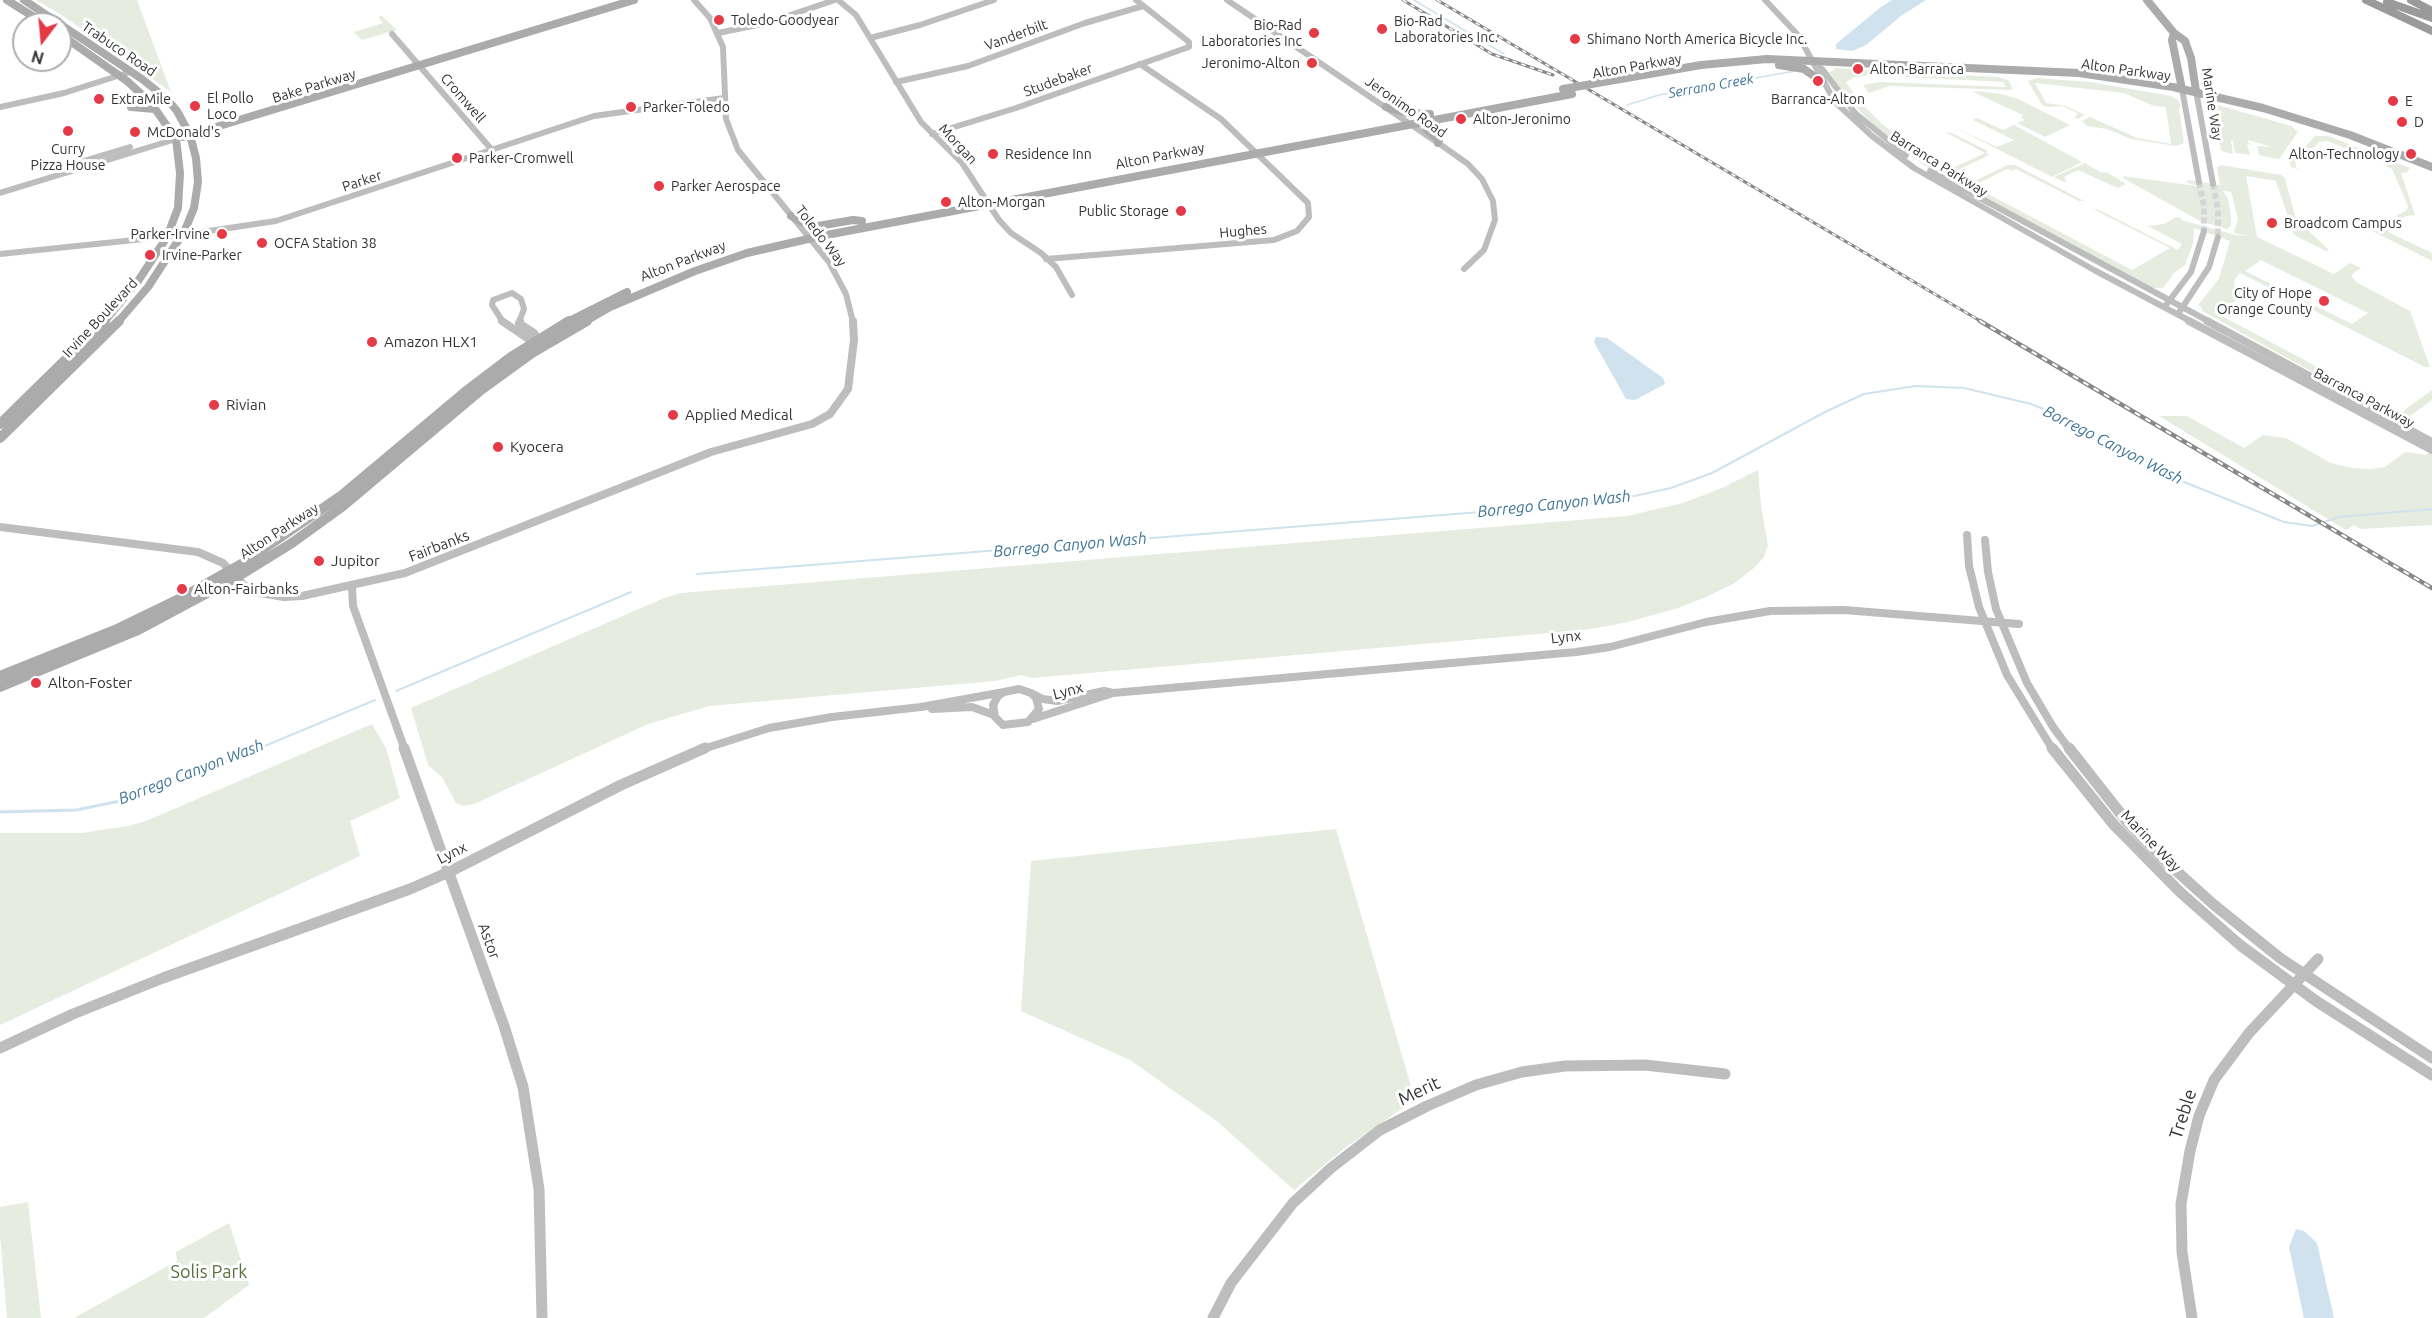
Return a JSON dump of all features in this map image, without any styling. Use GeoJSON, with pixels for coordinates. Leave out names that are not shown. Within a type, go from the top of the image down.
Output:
{"type":"FeatureCollection","features":[{"type":"Feature","properties":{"kind":"highway"},"geometry":{"type":"LineString","coordinates":[[2366,0],[2432,30]]}},
{"type":"Feature","properties":{"kind":"highway"},"geometry":{"type":"LineString","coordinates":[[2383,0],[2432,18]]}},
{"type":"Feature","properties":{"kind":"highway"},"geometry":{"type":"LineString","coordinates":[[2411,0],[2431,5]]}},
{"type":"Feature","properties":{"kind":"highway"},"geometry":{"type":"LineString","coordinates":[[2417,0],[2431,5]]}},
{"type":"Feature","properties":{"kind":"highway"},"geometry":{"type":"LineString","coordinates":[[2424,0],[2431,5]]}},
{"type":"Feature","properties":{"kind":"main road"},"geometry":{"type":"LineString","coordinates":[[7,0],[26,12]]}},
{"type":"Feature","properties":{"kind":"main road","name":"Trabuco Road"},"geometry":{"type":"LineString","coordinates":[[24,0],[40,12]]}},
{"type":"Feature","properties":{"kind":"main road","name":"Bake Parkway"},"geometry":{"type":"LineString","coordinates":[[570,17],[618,0]]}},
{"type":"Feature","properties":{"kind":"main road","name":"Bake Parkway"},"geometry":{"type":"LineString","coordinates":[[174,137],[570,17],[634,0]]}},
{"type":"Feature","properties":{"kind":"main road","name":"Marine Way"},"geometry":{"type":"LineString","coordinates":[[2147,0],[2174,33],[2185,41],[2189,49],[2196,94]]}},
{"type":"Feature","properties":{"kind":"main road","name":"Marine Way"},"geometry":{"type":"LineString","coordinates":[[2174,33],[2172,40],[2183,91]]}},
{"type":"Feature","properties":{"kind":"main road","name":"Trabuco Road"},"geometry":{"type":"LineString","coordinates":[[72,35],[167,99],[177,111],[189,133]]}},
{"type":"Feature","properties":{"kind":"main road","name":"Trabuco Road"},"geometry":{"type":"LineString","coordinates":[[72,42],[142,94],[174,137]]}},
{"type":"Feature","properties":{"kind":"main road","name":"Alton Parkway"},"geometry":{"type":"LineString","coordinates":[[807,235],[1256,150],[1403,119],[1433,117],[1572,94],[1612,83],[1719,62],[1767,59],[2064,77],[2183,91],[2307,121],[2432,168]]}},
{"type":"Feature","properties":{"kind":"main road","name":"Alton Parkway"},"geometry":{"type":"LineString","coordinates":[[1256,150],[1410,125],[1433,117],[1563,89],[1708,70],[1814,62]]}},
{"type":"Feature","properties":{"kind":"main road"},"geometry":{"type":"LineString","coordinates":[[1779,64],[1803,69],[1822,82]]}},
{"type":"Feature","properties":{"kind":"main road"},"geometry":{"type":"LineString","coordinates":[[142,94],[141,100],[131,107],[155,109]]}},
{"type":"Feature","properties":{"kind":"main road","name":"Alton Parkway"},"geometry":{"type":"LineString","coordinates":[[2196,94],[2313,128],[2367,147],[2432,175]]}},
{"type":"Feature","properties":{"kind":"main road"},"geometry":{"type":"LineString","coordinates":[[1386,107],[1409,114],[1433,117],[1436,122],[1427,130],[1439,140],[1438,143]]}},
{"type":"Feature","properties":{"kind":"main road","name":"Irvine Boulevard"},"geometry":{"type":"LineString","coordinates":[[0,438],[131,308],[162,267],[182,235],[194,208],[198,182],[196,158],[189,133]]}},
{"type":"Feature","properties":{"kind":"main road","name":"Irvine Boulevard"},"geometry":{"type":"LineString","coordinates":[[0,424],[116,308],[138,281],[167,237],[178,208],[180,188],[174,137]]}},
{"type":"Feature","properties":{"kind":"main road","name":"Alton Parkway"},"geometry":{"type":"LineString","coordinates":[[0,687],[121,638],[176,611],[332,515],[540,343],[610,307],[667,281],[807,235],[862,221],[987,201]]}},
{"type":"Feature","properties":{"kind":"main road"},"geometry":{"type":"LineString","coordinates":[[791,216],[808,225],[818,226],[853,220],[862,221]]}},
{"type":"Feature","properties":{"kind":"main road","name":"Alton Parkway"},"geometry":{"type":"LineString","coordinates":[[0,676],[126,625],[234,574]]}},
{"type":"Feature","properties":{"kind":"street","name":"Toledo Way"},"geometry":{"type":"LineString","coordinates":[[694,0],[710,18],[718,33],[724,61],[726,119],[738,150],[830,262],[846,294],[853,317],[854,340],[848,388],[842,400],[830,414],[812,424]]}},
{"type":"Feature","properties":{"kind":"street"},"geometry":{"type":"LineString","coordinates":[[718,33],[767,23],[837,0]]}},
{"type":"Feature","properties":{"kind":"street","name":"Morgan"},"geometry":{"type":"LineString","coordinates":[[837,0],[856,15],[921,122],[962,163],[1005,227],[1056,267],[1072,295]]}},
{"type":"Feature","properties":{"kind":"street"},"geometry":{"type":"LineString","coordinates":[[870,38],[920,25],[994,0]]}},
{"type":"Feature","properties":{"kind":"street"},"geometry":{"type":"LineString","coordinates":[[1136,0],[1143,6]]}},
{"type":"Feature","properties":{"kind":"street","name":"Jeronimo Road"},"geometry":{"type":"LineString","coordinates":[[1227,0],[1468,164],[1482,179],[1496,210],[1495,220],[1484,250],[1464,269]]}},
{"type":"Feature","properties":{"kind":"street"},"geometry":{"type":"LineString","coordinates":[[1766,0],[1798,35],[1814,62]]}},
{"type":"Feature","properties":{"kind":"street","name":"Studebaker"},"geometry":{"type":"LineString","coordinates":[[932,134],[1016,108],[1190,45],[1143,6]]}},
{"type":"Feature","properties":{"kind":"street","name":"Vanderbilt"},"geometry":{"type":"LineString","coordinates":[[896,82],[962,68],[1085,23],[1143,6]]}},
{"type":"Feature","properties":{"kind":"street","name":"Cromwell"},"geometry":{"type":"LineString","coordinates":[[392,33],[492,150]]}},
{"type":"Feature","properties":{"kind":"street","name":"Barranca Parkway"},"geometry":{"type":"LineString","coordinates":[[1814,62],[1815,69],[1835,102],[1853,120],[1914,168],[2164,308],[2180,311],[2432,442]]}},
{"type":"Feature","properties":{"kind":"street","name":"Barranca Parkway"},"geometry":{"type":"LineString","coordinates":[[1814,62],[1823,70],[1855,113],[1919,164],[2170,301],[2180,311],[2432,450]]}},
{"type":"Feature","properties":{"kind":"street","name":"Hughes"},"geometry":{"type":"LineString","coordinates":[[1046,259],[1258,243],[1288,237],[1305,224],[1309,217],[1308,203],[1256,150],[1215,113],[1140,64]]}},
{"type":"Feature","properties":{"kind":"street"},"geometry":{"type":"LineString","coordinates":[[0,107],[37,100],[130,72]]}},
{"type":"Feature","properties":{"kind":"street","name":"Marine Way"},"geometry":{"type":"LineString","coordinates":[[2183,91],[2199,182]]}},
{"type":"Feature","properties":{"kind":"street","name":"Marine Way"},"geometry":{"type":"LineString","coordinates":[[2196,94],[2213,184]]}},
{"type":"Feature","properties":{"kind":"street","name":"Parker"},"geometry":{"type":"LineString","coordinates":[[0,254],[167,237],[284,219],[594,116],[724,99]]}},
{"type":"Feature","properties":{"kind":"street","name":"Bake Parkway"},"geometry":{"type":"LineString","coordinates":[[0,187],[174,137]]}},
{"type":"Feature","properties":{"kind":"street","name":"Bake Parkway"},"geometry":{"type":"LineString","coordinates":[[0,193],[174,137]]}},
{"type":"Feature","properties":{"kind":"street"},"geometry":{"type":"LineString","coordinates":[[2164,308],[2191,272],[2200,251],[2204,231]]}},
{"type":"Feature","properties":{"kind":"street"},"geometry":{"type":"LineString","coordinates":[[2180,311],[2210,267],[2218,237]]}},
{"type":"Feature","properties":{"kind":"street"},"geometry":{"type":"LineString","coordinates":[[512,293],[521,298],[525,309],[519,323],[534,333],[540,343],[527,338],[504,323],[492,305],[493,300],[512,293]]}},
{"type":"Feature","properties":{"kind":"street","name":"Fairbanks"},"geometry":{"type":"LineString","coordinates":[[0,527],[198,552],[212,556],[244,585],[260,592],[284,597],[302,596],[405,573],[711,452],[812,424]]}},
{"type":"Feature","properties":{"kind":"street","name":"Marine Way"},"geometry":{"type":"LineString","coordinates":[[1967,535],[1973,586],[1984,622],[2007,675],[2058,758],[2114,825],[2180,892],[2240,945],[2394,1053],[2432,1075]]}},
{"type":"Feature","properties":{"kind":"street","name":"Marine Way"},"geometry":{"type":"LineString","coordinates":[[1985,540],[1991,588],[2000,623],[2027,683],[2053,727],[2115,807],[2163,858],[2213,904],[2304,975],[2432,1058]]}},
{"type":"Feature","properties":{"kind":"street","name":"Astor"},"geometry":{"type":"LineString","coordinates":[[352,586],[353,606],[504,1026],[523,1087],[539,1189],[542,1318]]}},
{"type":"Feature","properties":{"kind":"street","name":"Lynx"},"geometry":{"type":"LineString","coordinates":[[1031,693],[1043,699],[1057,701],[1104,691],[1113,693],[1576,652],[1610,647],[1706,622],[1770,611],[1844,610],[2019,624]]}},
{"type":"Feature","properties":{"kind":"street"},"geometry":{"type":"LineString","coordinates":[[1019,689],[1031,693],[1036,698],[1039,709],[1032,720],[1010,726],[998,722],[994,715],[993,705],[998,696],[1004,692],[1019,689]]}},
{"type":"Feature","properties":{"kind":"street","name":"Lynx"},"geometry":{"type":"LineString","coordinates":[[0,1048],[73,1014],[163,978],[345,914],[449,873],[621,785],[690,753],[769,728],[832,717],[921,707],[1004,692]]}},
{"type":"Feature","properties":{"kind":"street","name":"Lynx"},"geometry":{"type":"LineString","coordinates":[[1032,720],[1057,709],[1103,698],[1113,693]]}},
{"type":"Feature","properties":{"kind":"street","name":"Lynx"},"geometry":{"type":"LineString","coordinates":[[921,707],[935,709],[972,707],[994,715]]}},
{"type":"Feature","properties":{"kind":"street","name":"Treble"},"geometry":{"type":"LineString","coordinates":[[2192,1318],[2182,1252],[2181,1204],[2190,1151],[2199,1116],[2214,1080],[2249,1034],[2318,959]]}},
{"type":"Feature","properties":{"kind":"street","name":"Merit"},"geometry":{"type":"LineString","coordinates":[[1213,1318],[1231,1283],[1293,1203],[1331,1167],[1380,1130],[1427,1106],[1476,1085],[1522,1072],[1565,1066],[1645,1065],[1725,1074]]}},
{"type":"Feature","properties":{"kind":"green space"},"geometry":{"type":"Polygon","coordinates":[[[36,0],[137,0],[171,92],[72,22],[72,12],[57,12],[36,0]]]}},
{"type":"Feature","properties":{"kind":"green space"},"geometry":{"type":"Polygon","coordinates":[[[382,16],[397,30],[362,40],[354,32],[383,23],[378,17],[382,16]]]}},
{"type":"Feature","properties":{"kind":"green space"},"geometry":{"type":"Polygon","coordinates":[[[1834,68],[1998,77],[2009,81],[2013,90],[1889,86],[1869,93],[1863,85],[1880,82],[2006,87],[2003,82],[1872,75],[1855,77],[1846,82],[1858,100],[1882,124],[1946,171],[1985,153],[1945,132],[1952,133],[1988,151],[1986,152],[1989,155],[1950,174],[1934,171],[1922,164],[1875,127],[1842,92],[1829,72],[1835,70],[1834,68]]]}},
{"type":"Feature","properties":{"kind":"green space"},"geometry":{"type":"Polygon","coordinates":[[[2037,78],[2090,82],[2171,96],[2179,101],[2181,106],[2179,109],[2184,143],[2176,146],[2131,139],[2107,129],[2087,126],[2082,121],[2090,117],[2137,138],[2171,144],[2166,107],[2154,106],[2124,93],[2035,83],[2046,103],[2066,106],[2085,115],[2077,119],[2074,117],[2079,114],[2063,106],[2042,105],[2028,81],[2037,78]]]}},
{"type":"Feature","properties":{"kind":"green space"},"geometry":{"type":"Polygon","coordinates":[[[1973,92],[2018,99],[2070,125],[2045,137],[2017,123],[2025,120],[2021,117],[2023,115],[1973,92]]]}},
{"type":"Feature","properties":{"kind":"green space"},"geometry":{"type":"Polygon","coordinates":[[[2218,105],[2291,126],[2298,132],[2279,159],[2259,155],[2257,146],[2272,147],[2248,140],[2248,143],[2255,145],[2247,144],[2250,155],[2235,153],[2233,141],[2231,141],[2233,154],[2224,152],[2221,150],[2212,108],[2218,105]]]}},
{"type":"Feature","properties":{"kind":"green space"},"geometry":{"type":"Polygon","coordinates":[[[1977,118],[2003,130],[2014,125],[2082,162],[2052,177],[1956,128],[1997,147],[2014,140],[1973,120],[1977,118]]]}},
{"type":"Feature","properties":{"kind":"green space"},"geometry":{"type":"Polygon","coordinates":[[[2315,136],[2328,136],[2410,168],[2406,173],[2401,173],[2415,215],[2406,216],[2386,229],[2432,253],[2432,261],[2356,223],[2376,227],[2407,210],[2408,206],[2392,169],[2386,166],[2388,165],[2327,141],[2319,142],[2310,151],[2295,159],[2296,168],[2300,170],[2291,167],[2289,160],[2291,155],[2306,146],[2315,136]]]}},
{"type":"Feature","properties":{"kind":"green space"},"geometry":{"type":"Polygon","coordinates":[[[2085,163],[2126,184],[2118,188],[2078,170],[2064,177],[2067,181],[2064,182],[2054,177],[2085,163]]]}},
{"type":"Feature","properties":{"kind":"green space"},"geometry":{"type":"Polygon","coordinates":[[[2008,165],[2015,165],[2084,201],[2079,201],[2016,169],[2012,171],[2007,169],[1973,186],[2132,270],[2170,248],[2093,209],[2178,250],[2182,244],[2148,226],[2164,224],[2176,217],[2236,235],[2249,236],[2234,233],[2238,219],[2231,192],[2223,191],[2228,198],[2231,218],[2231,226],[2227,229],[2200,221],[2123,176],[2203,187],[2188,183],[2187,180],[2220,185],[2217,167],[2221,165],[2281,175],[2285,178],[2295,216],[2329,250],[2326,251],[2294,235],[2276,181],[2246,176],[2257,237],[2334,274],[2350,263],[2361,268],[2351,275],[2356,282],[2410,311],[2430,367],[2425,367],[2240,273],[2234,285],[2248,293],[2216,313],[2402,412],[2432,390],[2432,400],[2406,419],[2396,418],[2202,311],[2198,305],[2219,279],[2230,241],[2194,228],[2193,243],[2185,265],[2173,274],[2163,288],[2149,288],[1970,190],[1972,189],[1968,184],[2008,165]],[[2261,260],[2245,271],[2352,324],[2368,313],[2261,260]]]}},
{"type":"Feature","properties":{"kind":"green space"},"geometry":{"type":"Polygon","coordinates":[[[2159,416],[2187,416],[2244,448],[2263,435],[2286,438],[2331,463],[2351,468],[2385,467],[2405,452],[2426,455],[2429,452],[2432,454],[2432,525],[2360,529],[2354,525],[2346,530],[2159,416]]]}},
{"type":"Feature","properties":{"kind":"green space"},"geometry":{"type":"Polygon","coordinates":[[[1758,470],[1768,545],[1764,557],[1735,583],[1706,597],[1678,608],[1624,623],[1584,630],[1032,678],[1021,675],[995,681],[709,706],[648,724],[474,804],[463,806],[456,803],[442,777],[428,765],[411,708],[664,598],[681,593],[1627,516],[1683,503],[1722,488],[1758,470]]]}},
{"type":"Feature","properties":{"kind":"green space"},"geometry":{"type":"Polygon","coordinates":[[[372,724],[386,748],[400,798],[350,821],[360,856],[0,1025],[0,833],[82,833],[146,821],[372,724]]]}},
{"type":"Feature","properties":{"kind":"green space"},"geometry":{"type":"Polygon","coordinates":[[[1336,829],[1415,1100],[1346,1147],[1294,1190],[1218,1122],[1130,1060],[1021,1011],[1031,861],[1336,829]]]}},
{"type":"Feature","properties":{"kind":"green space"},"geometry":{"type":"Polygon","coordinates":[[[28,1202],[41,1318],[7,1318],[0,1207],[28,1202]]]}},
{"type":"Feature","properties":{"kind":"green space","name":"Solis Park"},"geometry":{"type":"Polygon","coordinates":[[[229,1223],[249,1285],[204,1318],[74,1318],[177,1261],[176,1252],[229,1223]]]}},
{"type":"Feature","properties":{"kind":"water"},"geometry":{"type":"Polygon","coordinates":[[[1892,0],[1926,0],[1901,16],[1866,45],[1852,51],[1836,49],[1836,44],[1892,0]]]}},
{"type":"Feature","properties":{"kind":"water"},"geometry":{"type":"Polygon","coordinates":[[[1596,337],[1607,338],[1663,378],[1665,384],[1635,400],[1626,399],[1594,342],[1596,337]]]}},
{"type":"Feature","properties":{"kind":"water"},"geometry":{"type":"Polygon","coordinates":[[[2296,1229],[2304,1231],[2317,1243],[2334,1318],[2304,1318],[2289,1247],[2296,1229]]]}},
{"type":"Feature","properties":{"kind":"waterway","name":"Serrano Creek"},"geometry":{"type":"LineString","coordinates":[[1414,0],[1504,54]]}},
{"type":"Feature","properties":{"kind":"waterway","name":"Serrano Creek"},"geometry":{"type":"LineString","coordinates":[[1627,105],[1659,95],[1795,71]]}},
{"type":"Feature","properties":{"kind":"waterway","name":"Borrego Canyon Wash"},"geometry":{"type":"LineString","coordinates":[[697,574],[1607,502],[1671,488],[1712,473],[1827,411],[1864,394],[1916,386],[1964,388],[2031,404],[2073,421],[2179,480],[2284,522],[2312,526],[2339,517],[2432,509]]}},
{"type":"Feature","properties":{"kind":"waterway","name":"Borrego Canyon Wash"},"geometry":{"type":"LineString","coordinates":[[396,691],[631,592]]}},
{"type":"Feature","properties":{"kind":"waterway","name":"Borrego Canyon Wash"},"geometry":{"type":"LineString","coordinates":[[255,750],[375,700]]}},
{"type":"Feature","properties":{"kind":"waterway","name":"Borrego Canyon Wash"},"geometry":{"type":"LineString","coordinates":[[0,812],[76,810],[130,799],[258,748]]}},
{"type":"Feature","properties":{"kind":"tunnel"},"geometry":{"type":"LineString","coordinates":[[2199,182],[2204,206],[2204,231]]}},
{"type":"Feature","properties":{"kind":"tunnel"},"geometry":{"type":"LineString","coordinates":[[2213,184],[2218,210],[2218,237]]}},
{"type":"Feature","properties":{"kind":"railway"},"geometry":{"type":"LineString","coordinates":[[1403,0],[1492,54],[1553,75]]}},
{"type":"Feature","properties":{"kind":"railway"},"geometry":{"type":"LineString","coordinates":[[1437,0],[1982,322]]}},
{"type":"Feature","properties":{"kind":"railway"},"geometry":{"type":"LineString","coordinates":[[1980,321],[2432,588]]}},
{"type":"Feature","properties":{"kind":"place","name":"Toledo-Goodyear"},"geometry":{"type":"Point","coordinates":[719,20]}},
{"type":"Feature","properties":{"kind":"place","name":"Bio-Rad Laboratories Inc."},"geometry":{"type":"Point","coordinates":[1382,29]}},
{"type":"Feature","properties":{"kind":"place","name":"Bio-Rad Laboratories Inc"},"geometry":{"type":"Point","coordinates":[1314,33]}},
{"type":"Feature","properties":{"kind":"place","name":"Shimano North America Bicycle Inc."},"geometry":{"type":"Point","coordinates":[1575,39]}},
{"type":"Feature","properties":{"kind":"place","name":"Jeronimo-Alton"},"geometry":{"type":"Point","coordinates":[1312,63]}},
{"type":"Feature","properties":{"kind":"place","name":"Alton-Barranca"},"geometry":{"type":"Point","coordinates":[1858,69]}},
{"type":"Feature","properties":{"kind":"place","name":"Barranca-Alton"},"geometry":{"type":"Point","coordinates":[1818,81]}},
{"type":"Feature","properties":{"kind":"place","name":"ExtraMile"},"geometry":{"type":"Point","coordinates":[99,99]}},
{"type":"Feature","properties":{"kind":"place","name":"E"},"geometry":{"type":"Point","coordinates":[2393,101]}},
{"type":"Feature","properties":{"kind":"place","name":"El Pollo Loco"},"geometry":{"type":"Point","coordinates":[195,106]}},
{"type":"Feature","properties":{"kind":"place","name":"Parker-Toledo"},"geometry":{"type":"Point","coordinates":[631,107]}},
{"type":"Feature","properties":{"kind":"place","name":"Alton-Jeronimo"},"geometry":{"type":"Point","coordinates":[1461,119]}},
{"type":"Feature","properties":{"kind":"place","name":"D"},"geometry":{"type":"Point","coordinates":[2402,122]}},
{"type":"Feature","properties":{"kind":"place","name":"Curry Pizza House"},"geometry":{"type":"Point","coordinates":[68,131]}},
{"type":"Feature","properties":{"kind":"place","name":"McDonald's"},"geometry":{"type":"Point","coordinates":[135,132]}},
{"type":"Feature","properties":{"kind":"place","name":"Residence Inn"},"geometry":{"type":"Point","coordinates":[993,154]}},
{"type":"Feature","properties":{"kind":"place","name":"Alton-Technology"},"geometry":{"type":"Point","coordinates":[2411,154]}},
{"type":"Feature","properties":{"kind":"place","name":"Parker-Cromwell"},"geometry":{"type":"Point","coordinates":[457,158]}},
{"type":"Feature","properties":{"kind":"place","name":"Parker Aerospace"},"geometry":{"type":"Point","coordinates":[659,186]}},
{"type":"Feature","properties":{"kind":"place","name":"Alton-Morgan"},"geometry":{"type":"Point","coordinates":[946,202]}},
{"type":"Feature","properties":{"kind":"place","name":"Public Storage"},"geometry":{"type":"Point","coordinates":[1181,211]}},
{"type":"Feature","properties":{"kind":"place","name":"Broadcom Campus"},"geometry":{"type":"Point","coordinates":[2272,223]}},
{"type":"Feature","properties":{"kind":"place","name":"Parker-Irvine"},"geometry":{"type":"Point","coordinates":[222,234]}},
{"type":"Feature","properties":{"kind":"place","name":"OCFA Station 38"},"geometry":{"type":"Point","coordinates":[262,243]}},
{"type":"Feature","properties":{"kind":"place","name":"Irvine-Parker"},"geometry":{"type":"Point","coordinates":[150,255]}},
{"type":"Feature","properties":{"kind":"place","name":"City of Hope Orange County"},"geometry":{"type":"Point","coordinates":[2324,301]}},
{"type":"Feature","properties":{"kind":"place","name":"Amazon HLX1"},"geometry":{"type":"Point","coordinates":[372,342]}},
{"type":"Feature","properties":{"kind":"place","name":"Rivian"},"geometry":{"type":"Point","coordinates":[214,405]}},
{"type":"Feature","properties":{"kind":"place","name":"Applied Medical"},"geometry":{"type":"Point","coordinates":[673,415]}},
{"type":"Feature","properties":{"kind":"place","name":"Kyocera"},"geometry":{"type":"Point","coordinates":[498,447]}},
{"type":"Feature","properties":{"kind":"place","name":"Jupitor"},"geometry":{"type":"Point","coordinates":[319,561]}},
{"type":"Feature","properties":{"kind":"place","name":"Alton-Fairbanks"},"geometry":{"type":"Point","coordinates":[182,589]}},
{"type":"Feature","properties":{"kind":"place","name":"Alton-Foster"},"geometry":{"type":"Point","coordinates":[36,683]}}]}
